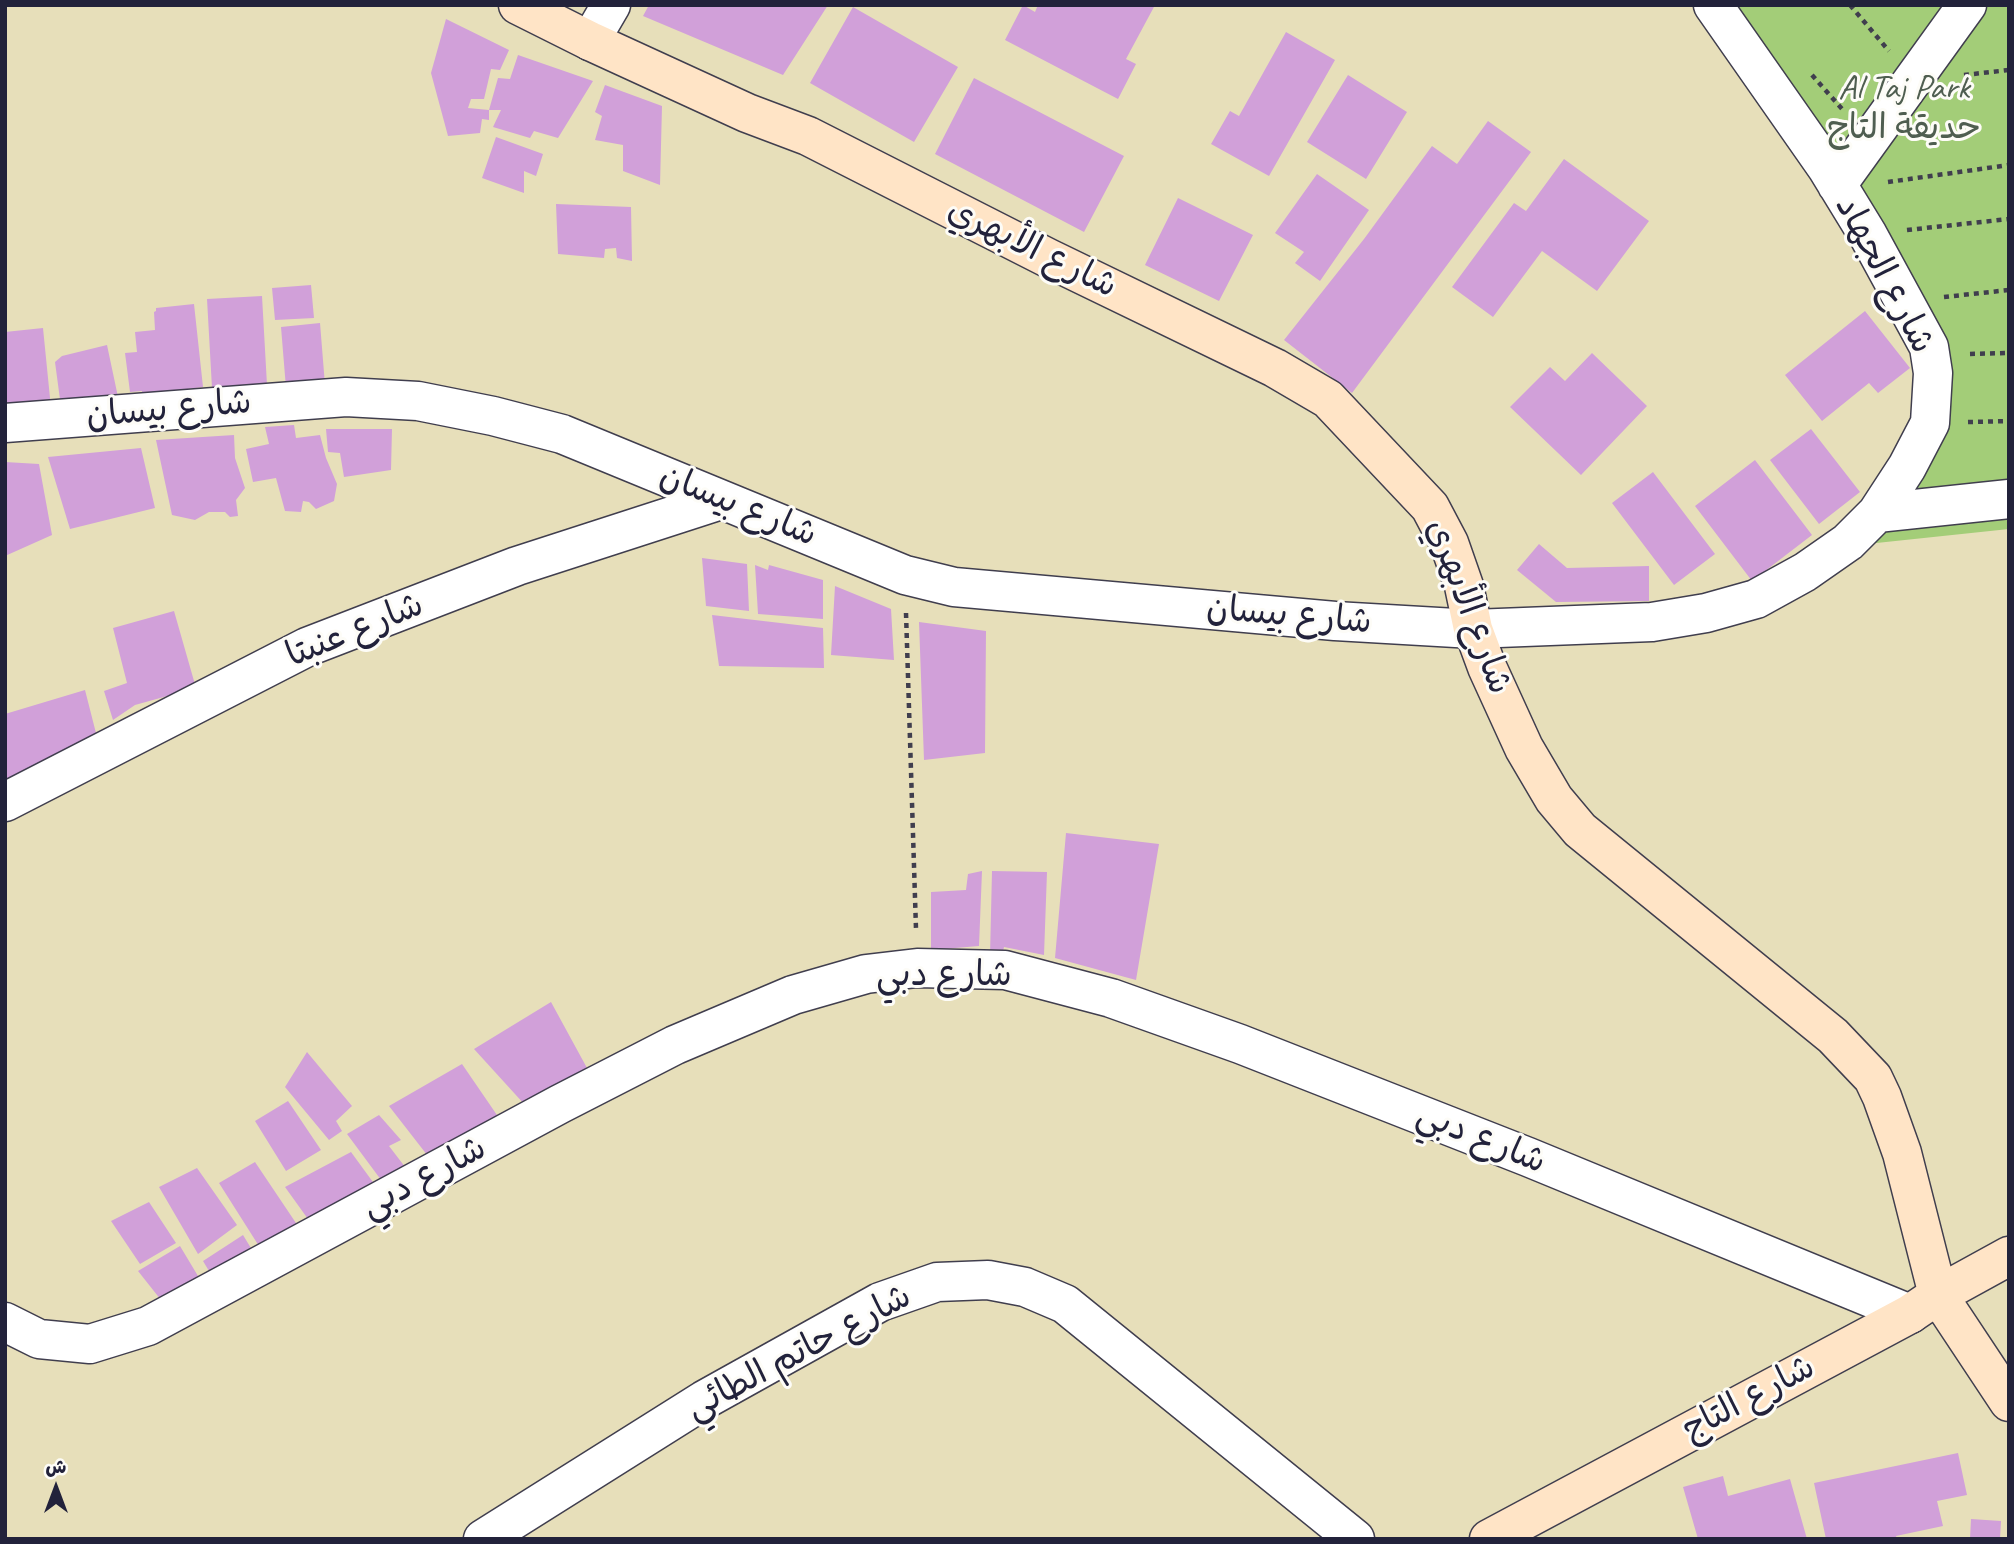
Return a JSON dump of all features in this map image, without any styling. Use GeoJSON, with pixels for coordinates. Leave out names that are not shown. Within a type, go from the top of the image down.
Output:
{"type":"FeatureCollection","features":[{"type":"Feature","properties":{"kind":"street","name":"شارع الأبهري"},"geometry":{"type":"LineString","coordinates":[[518,5],[747,113],[808,136],[1048,258],[1263,362],[1328,398],[1430,507],[1449,543],[1464,586],[1473,629],[1487,667],[1524,748],[1554,799],[1580,830],[1833,1036],[1873,1078],[1902,1153],[1924,1304],[2009,1402]]}},
{"type":"Feature","properties":{"kind":"street"},"geometry":{"type":"LineString","coordinates":[[590,41],[611,5]]}},
{"type":"Feature","properties":{"kind":"street","name":"شارع الجهاد"},"geometry":{"type":"LineString","coordinates":[[1473,629],[1652,622],[1706,613],[1756,599],[1805,572],[1849,542],[1877,513],[1907,467],[1930,423],[1933,373],[1929,347],[1906,301],[1838,187],[1713,5]]}},
{"type":"Feature","properties":{"kind":"street"},"geometry":{"type":"LineString","coordinates":[[1838,187],[1967,5]]}},
{"type":"Feature","properties":{"kind":"street","name":"شارع بيسان"},"geometry":{"type":"LineString","coordinates":[[5,423],[346,397],[418,401],[493,416],[562,434],[905,575],[954,587],[1335,621],[1473,629]]}},
{"type":"Feature","properties":{"kind":"street","name":"شارع عنبتا"},"geometry":{"type":"LineString","coordinates":[[5,802],[307,647],[517,566],[721,499]]}},
{"type":"Feature","properties":{"kind":"street"},"geometry":{"type":"LineString","coordinates":[[1877,513],[2009,499]]}},
{"type":"Feature","properties":{"kind":"street","name":"شارع دبي"},"geometry":{"type":"LineString","coordinates":[[5,1322],[39,1339],[90,1344],[148,1326],[675,1045],[793,995],[866,974],[917,968],[1005,970],[1111,998],[1240,1044],[1528,1157],[1924,1304]]}},
{"type":"Feature","properties":{"kind":"street","name":"شارع التاج"},"geometry":{"type":"LineString","coordinates":[[1489,1539],[2009,1256]]}},
{"type":"Feature","properties":{"kind":"street","name":"شارع حاتم الطائي"},"geometry":{"type":"LineString","coordinates":[[483,1539],[704,1399],[880,1302],[937,1282],[988,1280],[1025,1287],[1065,1304],[1355,1539]]}},
{"type":"Feature","properties":{"kind":"path"},"geometry":{"type":"LineString","coordinates":[[1850,5],[1913,80]]}},
{"type":"Feature","properties":{"kind":"path"},"geometry":{"type":"LineString","coordinates":[[1838,187],[2009,165]]}},
{"type":"Feature","properties":{"kind":"path"},"geometry":{"type":"LineString","coordinates":[[1868,235],[2009,219]]}},
{"type":"Feature","properties":{"kind":"path"},"geometry":{"type":"LineString","coordinates":[[1906,301],[2009,290]]}},
{"type":"Feature","properties":{"kind":"path"},"geometry":{"type":"LineString","coordinates":[[905,575],[917,968]]}},
{"type":"Feature","properties":{"kind":"green space","name":"Al Taj Park حديقة التاج"},"geometry":{"type":"Polygon","coordinates":[[[1704,5],[2009,5],[2009,529],[1867,544],[1943,354],[1704,5]]]}},
{"type":"Feature","properties":{"kind":"building"},"geometry":{"type":"Polygon","coordinates":[[[649,5],[828,5],[783,75],[643,16],[649,5]]]}},
{"type":"Feature","properties":{"kind":"building"},"geometry":{"type":"Polygon","coordinates":[[[1023,5],[1035,12],[1038,5],[1155,5],[1126,59],[1136,64],[1118,99],[1005,40],[1023,5]]]}},
{"type":"Feature","properties":{"kind":"building"},"geometry":{"type":"Polygon","coordinates":[[[853,7],[958,67],[914,142],[810,83],[853,7]]]}},
{"type":"Feature","properties":{"kind":"building"},"geometry":{"type":"Polygon","coordinates":[[[446,19],[509,50],[500,70],[491,69],[484,99],[471,99],[468,108],[489,110],[489,120],[482,119],[480,133],[448,136],[431,73],[446,19]]]}},
{"type":"Feature","properties":{"kind":"building"},"geometry":{"type":"Polygon","coordinates":[[[1286,32],[1335,60],[1269,176],[1211,144],[1230,111],[1239,116],[1286,32]]]}},
{"type":"Feature","properties":{"kind":"building"},"geometry":{"type":"Polygon","coordinates":[[[518,55],[593,81],[558,138],[534,131],[530,138],[493,127],[501,110],[489,110],[498,78],[510,79],[518,55]]]}},
{"type":"Feature","properties":{"kind":"building"},"geometry":{"type":"Polygon","coordinates":[[[1348,75],[1407,112],[1366,179],[1307,142],[1348,75]]]}},
{"type":"Feature","properties":{"kind":"building"},"geometry":{"type":"Polygon","coordinates":[[[974,78],[1124,156],[1084,232],[935,154],[974,78]]]}},
{"type":"Feature","properties":{"kind":"building"},"geometry":{"type":"Polygon","coordinates":[[[605,85],[662,106],[660,185],[623,171],[623,145],[595,140],[602,116],[595,112],[605,85]]]}},
{"type":"Feature","properties":{"kind":"building"},"geometry":{"type":"Polygon","coordinates":[[[1488,121],[1531,152],[1352,393],[1284,340],[1364,239],[1432,146],[1457,164],[1488,121]]]}},
{"type":"Feature","properties":{"kind":"building"},"geometry":{"type":"Polygon","coordinates":[[[496,137],[543,154],[536,176],[524,171],[524,193],[482,178],[496,137]]]}},
{"type":"Feature","properties":{"kind":"building"},"geometry":{"type":"Polygon","coordinates":[[[1564,159],[1649,221],[1597,291],[1542,251],[1493,317],[1452,287],[1514,203],[1526,211],[1564,159]]]}},
{"type":"Feature","properties":{"kind":"building"},"geometry":{"type":"Polygon","coordinates":[[[1317,174],[1369,210],[1320,281],[1295,263],[1304,252],[1275,233],[1317,174]]]}},
{"type":"Feature","properties":{"kind":"building"},"geometry":{"type":"Polygon","coordinates":[[[1178,198],[1253,235],[1219,301],[1145,265],[1178,198]]]}},
{"type":"Feature","properties":{"kind":"building"},"geometry":{"type":"Polygon","coordinates":[[[556,204],[631,207],[632,261],[617,258],[616,248],[605,249],[604,258],[558,254],[556,204]]]}},
{"type":"Feature","properties":{"kind":"building"},"geometry":{"type":"Polygon","coordinates":[[[311,285],[314,318],[275,320],[272,288],[311,285]]]}},
{"type":"Feature","properties":{"kind":"building"},"geometry":{"type":"Polygon","coordinates":[[[262,296],[267,385],[212,388],[207,299],[262,296]]]}},
{"type":"Feature","properties":{"kind":"building"},"geometry":{"type":"Polygon","coordinates":[[[194,304],[203,387],[142,395],[142,391],[130,392],[125,353],[137,352],[135,332],[155,330],[156,308],[194,304]]]}},
{"type":"Feature","properties":{"kind":"building"},"geometry":{"type":"Polygon","coordinates":[[[1865,311],[1910,368],[1878,393],[1869,383],[1822,421],[1785,375],[1865,311]]]}},
{"type":"Feature","properties":{"kind":"building"},"geometry":{"type":"Polygon","coordinates":[[[320,323],[325,385],[286,388],[281,327],[320,323]]]}},
{"type":"Feature","properties":{"kind":"building"},"geometry":{"type":"Polygon","coordinates":[[[43,328],[51,408],[5,412],[5,332],[43,328]]]}},
{"type":"Feature","properties":{"kind":"building"},"geometry":{"type":"Polygon","coordinates":[[[107,345],[118,397],[61,407],[55,362],[62,356],[107,345]]]}},
{"type":"Feature","properties":{"kind":"building"},"geometry":{"type":"Polygon","coordinates":[[[1592,353],[1647,406],[1581,475],[1510,407],[1550,367],[1565,381],[1592,353]]]}},
{"type":"Feature","properties":{"kind":"building"},"geometry":{"type":"Polygon","coordinates":[[[294,425],[296,438],[320,435],[337,484],[334,501],[316,509],[309,502],[303,501],[301,512],[285,511],[276,478],[253,482],[246,449],[269,444],[265,427],[294,425]]]}},
{"type":"Feature","properties":{"kind":"building"},"geometry":{"type":"Polygon","coordinates":[[[326,429],[392,429],[391,470],[344,477],[340,453],[328,452],[326,429]]]}},
{"type":"Feature","properties":{"kind":"building"},"geometry":{"type":"Polygon","coordinates":[[[1811,429],[1860,492],[1819,524],[1770,460],[1811,429]]]}},
{"type":"Feature","properties":{"kind":"building"},"geometry":{"type":"Polygon","coordinates":[[[234,435],[235,458],[245,488],[236,500],[238,516],[230,517],[225,512],[209,512],[195,520],[172,515],[156,440],[234,435]]]}},
{"type":"Feature","properties":{"kind":"building"},"geometry":{"type":"Polygon","coordinates":[[[141,448],[155,508],[70,529],[48,457],[141,448]]]}},
{"type":"Feature","properties":{"kind":"building"},"geometry":{"type":"Polygon","coordinates":[[[1755,460],[1812,535],[1752,581],[1695,506],[1755,460]]]}},
{"type":"Feature","properties":{"kind":"building"},"geometry":{"type":"Polygon","coordinates":[[[5,462],[39,464],[52,535],[5,556],[5,462]]]}},
{"type":"Feature","properties":{"kind":"building"},"geometry":{"type":"Polygon","coordinates":[[[1653,472],[1715,554],[1674,585],[1612,503],[1653,472]]]}},
{"type":"Feature","properties":{"kind":"building"},"geometry":{"type":"Polygon","coordinates":[[[1539,544],[1567,568],[1649,566],[1649,601],[1556,602],[1517,570],[1539,544]]]}},
{"type":"Feature","properties":{"kind":"building"},"geometry":{"type":"Polygon","coordinates":[[[702,558],[747,564],[749,611],[706,606],[702,558]]]}},
{"type":"Feature","properties":{"kind":"building"},"geometry":{"type":"Polygon","coordinates":[[[755,565],[768,570],[769,565],[823,580],[823,619],[758,614],[755,565]]]}},
{"type":"Feature","properties":{"kind":"building"},"geometry":{"type":"Polygon","coordinates":[[[835,586],[891,609],[894,660],[831,655],[835,586]]]}},
{"type":"Feature","properties":{"kind":"building"},"geometry":{"type":"Polygon","coordinates":[[[174,611],[196,688],[135,705],[113,720],[104,691],[127,683],[113,628],[174,611]]]}},
{"type":"Feature","properties":{"kind":"building"},"geometry":{"type":"Polygon","coordinates":[[[712,615],[823,628],[824,668],[719,666],[712,615]]]}},
{"type":"Feature","properties":{"kind":"building"},"geometry":{"type":"Polygon","coordinates":[[[919,622],[986,631],[985,753],[924,760],[919,622]]]}},
{"type":"Feature","properties":{"kind":"building"},"geometry":{"type":"Polygon","coordinates":[[[85,690],[98,741],[5,781],[5,714],[85,690]]]}},
{"type":"Feature","properties":{"kind":"building"},"geometry":{"type":"Polygon","coordinates":[[[1066,833],[1159,844],[1136,980],[1055,958],[1066,833]]]}},
{"type":"Feature","properties":{"kind":"building"},"geometry":{"type":"Polygon","coordinates":[[[982,871],[979,946],[931,950],[931,892],[966,890],[968,874],[982,871]]]}},
{"type":"Feature","properties":{"kind":"building"},"geometry":{"type":"Polygon","coordinates":[[[992,871],[1047,872],[1044,955],[1004,947],[1002,956],[990,956],[992,871]]]}},
{"type":"Feature","properties":{"kind":"building"},"geometry":{"type":"Polygon","coordinates":[[[551,1002],[587,1068],[525,1105],[474,1049],[551,1002]]]}},
{"type":"Feature","properties":{"kind":"building"},"geometry":{"type":"Polygon","coordinates":[[[307,1052],[352,1106],[336,1121],[342,1131],[329,1140],[285,1087],[307,1052]]]}},
{"type":"Feature","properties":{"kind":"building"},"geometry":{"type":"Polygon","coordinates":[[[462,1064],[499,1118],[431,1160],[389,1106],[462,1064]]]}},
{"type":"Feature","properties":{"kind":"building"},"geometry":{"type":"Polygon","coordinates":[[[288,1101],[321,1150],[286,1171],[255,1121],[288,1101]]]}},
{"type":"Feature","properties":{"kind":"building"},"geometry":{"type":"Polygon","coordinates":[[[379,1115],[401,1140],[389,1146],[412,1176],[387,1188],[347,1134],[379,1115]]]}},
{"type":"Feature","properties":{"kind":"building"},"geometry":{"type":"Polygon","coordinates":[[[351,1152],[378,1189],[313,1226],[285,1187],[351,1152]]]}},
{"type":"Feature","properties":{"kind":"building"},"geometry":{"type":"Polygon","coordinates":[[[255,1162],[300,1229],[264,1254],[219,1183],[255,1162]]]}},
{"type":"Feature","properties":{"kind":"building"},"geometry":{"type":"Polygon","coordinates":[[[197,1168],[237,1225],[198,1254],[159,1187],[197,1168]]]}},
{"type":"Feature","properties":{"kind":"building"},"geometry":{"type":"Polygon","coordinates":[[[149,1202],[176,1243],[140,1264],[111,1221],[149,1202]]]}},
{"type":"Feature","properties":{"kind":"building"},"geometry":{"type":"Polygon","coordinates":[[[243,1235],[257,1258],[215,1281],[203,1261],[243,1235]]]}},
{"type":"Feature","properties":{"kind":"building"},"geometry":{"type":"Polygon","coordinates":[[[180,1246],[201,1281],[161,1300],[138,1271],[180,1246]]]}},
{"type":"Feature","properties":{"kind":"building"},"geometry":{"type":"Polygon","coordinates":[[[1958,1453],[1967,1495],[1937,1501],[1943,1526],[1896,1536],[1897,1539],[1826,1539],[1814,1483],[1958,1453]]]}},
{"type":"Feature","properties":{"kind":"building"},"geometry":{"type":"Polygon","coordinates":[[[1723,1476],[1728,1496],[1790,1479],[1807,1539],[1698,1539],[1683,1487],[1723,1476]]]}},
{"type":"Feature","properties":{"kind":"building"},"geometry":{"type":"Polygon","coordinates":[[[1971,1519],[2001,1521],[2000,1539],[1970,1539],[1971,1519]]]}}]}
